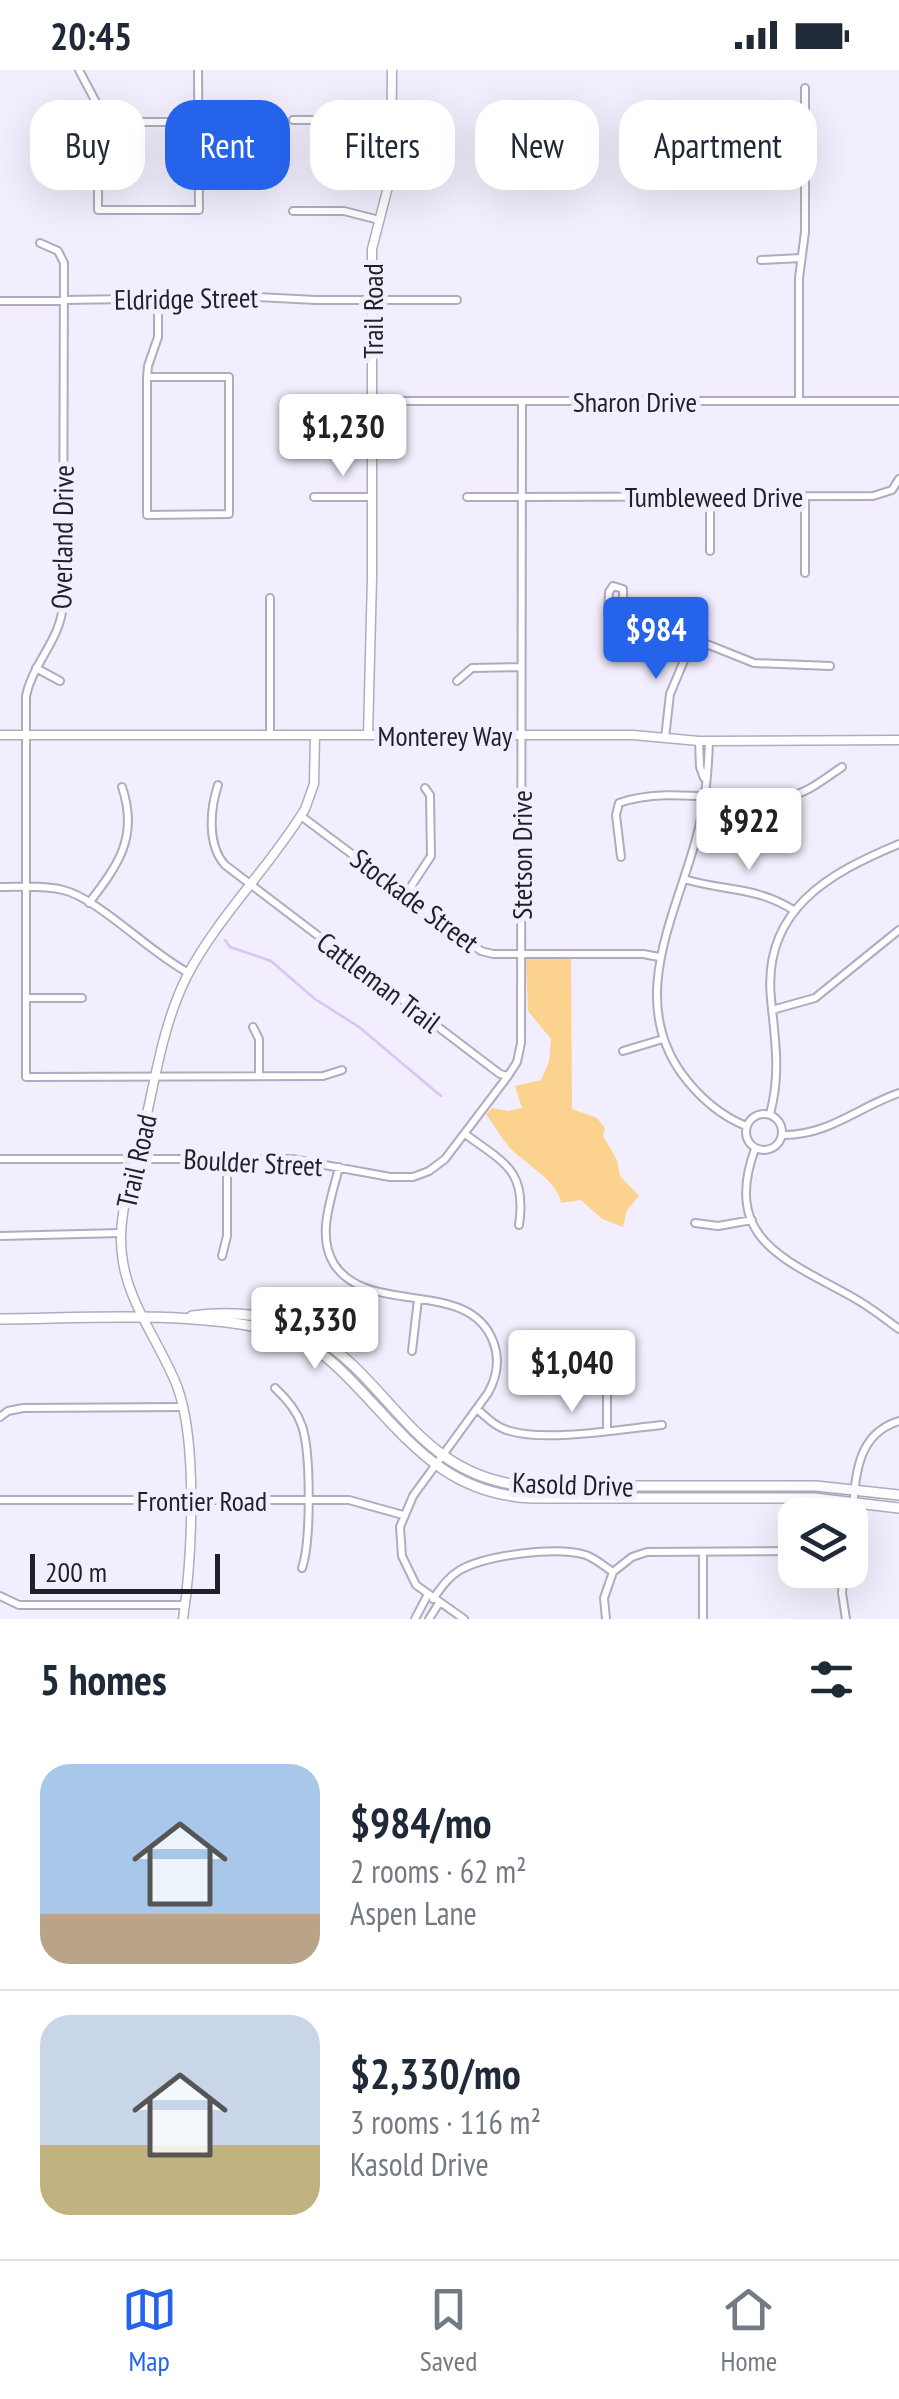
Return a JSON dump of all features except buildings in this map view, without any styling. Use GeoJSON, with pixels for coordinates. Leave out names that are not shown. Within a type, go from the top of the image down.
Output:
{"type":"FeatureCollection","features":[{"type":"Feature","properties":{"kind":"main road","name":"Kasold Drive"},"geometry":{"type":"LineString","coordinates":[[0,1319],[169,1319],[240,1312],[303,1328],[347,1358],[442,1456],[482,1477],[527,1486],[804,1486],[855,1495]]}},
{"type":"Feature","properties":{"kind":"main road","name":"Kasold Drive"},"geometry":{"type":"LineString","coordinates":[[169,1319],[269,1329],[306,1344],[340,1368],[435,1466],[472,1486],[519,1498],[855,1495]]}},
{"type":"Feature","properties":{"kind":"main road"},"geometry":{"type":"LineString","coordinates":[[855,1495],[899,1495]]}},
{"type":"Feature","properties":{"kind":"main road"},"geometry":{"type":"LineString","coordinates":[[855,1495],[899,1508]]}},
{"type":"Feature","properties":{"kind":"street"},"geometry":{"type":"LineString","coordinates":[[78,70],[96,100]]}},
{"type":"Feature","properties":{"kind":"street"},"geometry":{"type":"LineString","coordinates":[[198,70],[199,100]]}},
{"type":"Feature","properties":{"kind":"street","name":"Trail Road"},"geometry":{"type":"LineString","coordinates":[[392,70],[393,100]]}},
{"type":"Feature","properties":{"kind":"street"},"geometry":{"type":"LineString","coordinates":[[799,400],[801,258],[806,232],[805,88]]}},
{"type":"Feature","properties":{"kind":"street"},"geometry":{"type":"LineString","coordinates":[[293,120],[310,120]]}},
{"type":"Feature","properties":{"kind":"street"},"geometry":{"type":"LineString","coordinates":[[98,190],[98,210],[199,210],[199,190]]}},
{"type":"Feature","properties":{"kind":"street","name":"Trail Road"},"geometry":{"type":"LineString","coordinates":[[368,735],[372,249],[388,190]]}},
{"type":"Feature","properties":{"kind":"street"},"geometry":{"type":"LineString","coordinates":[[293,211],[344,211],[379,220]]}},
{"type":"Feature","properties":{"kind":"street","name":"Overland Drive"},"geometry":{"type":"LineString","coordinates":[[40,243],[58,251],[63,258],[64,604],[56,639],[36,668],[26,696],[26,1077],[154,1077]]}},
{"type":"Feature","properties":{"kind":"street"},"geometry":{"type":"LineString","coordinates":[[761,260],[801,258]]}},
{"type":"Feature","properties":{"kind":"street"},"geometry":{"type":"LineString","coordinates":[[148,377],[229,377],[228,514],[147,515],[148,366],[158,337],[158,297]]}},
{"type":"Feature","properties":{"kind":"street","name":"Eldridge Street"},"geometry":{"type":"LineString","coordinates":[[0,301],[158,297],[457,300]]}},
{"type":"Feature","properties":{"kind":"street","name":"Sharon Drive"},"geometry":{"type":"LineString","coordinates":[[314,401],[899,401]]}},
{"type":"Feature","properties":{"kind":"street","name":"Stetson Drive"},"geometry":{"type":"LineString","coordinates":[[479,1116],[520,1052],[522,401]]}},
{"type":"Feature","properties":{"kind":"street","name":"Tumbleweed Drive"},"geometry":{"type":"LineString","coordinates":[[467,496],[882,494],[892,490],[899,480]]}},
{"type":"Feature","properties":{"kind":"street"},"geometry":{"type":"LineString","coordinates":[[314,496],[372,497]]}},
{"type":"Feature","properties":{"kind":"street"},"geometry":{"type":"LineString","coordinates":[[710,496],[710,552]]}},
{"type":"Feature","properties":{"kind":"street"},"geometry":{"type":"LineString","coordinates":[[805,496],[805,574]]}},
{"type":"Feature","properties":{"kind":"street"},"geometry":{"type":"LineString","coordinates":[[623,621],[622,588],[613,586],[608,592],[608,615],[614,620],[623,621],[644,622],[754,663],[830,666]]}},
{"type":"Feature","properties":{"kind":"street"},"geometry":{"type":"LineString","coordinates":[[270,598],[270,735]]}},
{"type":"Feature","properties":{"kind":"street"},"geometry":{"type":"LineString","coordinates":[[665,738],[670,694],[693,638]]}},
{"type":"Feature","properties":{"kind":"street"},"geometry":{"type":"LineString","coordinates":[[457,680],[466,671],[479,667],[521,667]]}},
{"type":"Feature","properties":{"kind":"street"},"geometry":{"type":"LineString","coordinates":[[36,668],[60,682]]}},
{"type":"Feature","properties":{"kind":"street","name":"Trail Road"},"geometry":{"type":"LineString","coordinates":[[183,1619],[189,1566],[189,1441],[184,1407],[126,1276],[121,1233],[154,1077],[174,1006],[189,973],[301,816],[314,784],[315,735]]}},
{"type":"Feature","properties":{"kind":"street","name":"Monterey Way"},"geometry":{"type":"LineString","coordinates":[[0,736],[634,735],[704,741],[894,740]]}},
{"type":"Feature","properties":{"kind":"street"},"geometry":{"type":"LineString","coordinates":[[704,741],[709,768],[697,836],[659,957],[656,1004],[663,1039],[673,1062],[694,1090],[728,1119],[746,1126]]}},
{"type":"Feature","properties":{"kind":"street"},"geometry":{"type":"LineString","coordinates":[[621,857],[618,802],[645,797],[787,797],[810,788],[842,767]]}},
{"type":"Feature","properties":{"kind":"street","name":"Cattleman Trail"},"geometry":{"type":"LineString","coordinates":[[218,786],[212,800],[214,848],[224,865],[485,1063],[508,1076]]}},
{"type":"Feature","properties":{"kind":"street"},"geometry":{"type":"LineString","coordinates":[[89,903],[124,853],[126,800],[122,787]]}},
{"type":"Feature","properties":{"kind":"street"},"geometry":{"type":"LineString","coordinates":[[406,894],[431,856],[430,795],[426,788]]}},
{"type":"Feature","properties":{"kind":"street","name":"Stockade Street"},"geometry":{"type":"LineString","coordinates":[[301,816],[481,951],[659,957]]}},
{"type":"Feature","properties":{"kind":"street"},"geometry":{"type":"LineString","coordinates":[[770,1114],[778,1069],[772,1010],[773,962],[778,944],[795,911],[814,889],[837,872],[899,844]]}},
{"type":"Feature","properties":{"kind":"street"},"geometry":{"type":"LineString","coordinates":[[684,879],[772,896],[795,911]]}},
{"type":"Feature","properties":{"kind":"street"},"geometry":{"type":"LineString","coordinates":[[0,887],[63,890],[89,903],[163,960],[189,973]]}},
{"type":"Feature","properties":{"kind":"street"},"geometry":{"type":"LineString","coordinates":[[772,1010],[815,998],[899,930]]}},
{"type":"Feature","properties":{"kind":"street"},"geometry":{"type":"LineString","coordinates":[[26,998],[82,998]]}},
{"type":"Feature","properties":{"kind":"street"},"geometry":{"type":"LineString","coordinates":[[253,1027],[258,1039],[258,1075]]}},
{"type":"Feature","properties":{"kind":"street"},"geometry":{"type":"LineString","coordinates":[[623,1051],[663,1039]]}},
{"type":"Feature","properties":{"kind":"street"},"geometry":{"type":"LineString","coordinates":[[154,1077],[323,1076],[342,1070]]}},
{"type":"Feature","properties":{"kind":"street"},"geometry":{"type":"LineString","coordinates":[[782,1135],[831,1127],[899,1093]]}},
{"type":"Feature","properties":{"kind":"street"},"geometry":{"type":"LineString","coordinates":[[770,1114],[780,1122],[782,1135],[772,1148],[756,1148],[748,1142],[746,1126],[753,1117],[770,1114]]}},
{"type":"Feature","properties":{"kind":"street","name":"Boulder Street"},"geometry":{"type":"LineString","coordinates":[[0,1159],[292,1159],[390,1177],[420,1176],[437,1166],[479,1116]]}},
{"type":"Feature","properties":{"kind":"street"},"geometry":{"type":"LineString","coordinates":[[465,1134],[515,1174],[521,1193],[519,1225]]}},
{"type":"Feature","properties":{"kind":"street"},"geometry":{"type":"LineString","coordinates":[[756,1148],[747,1182],[752,1220],[763,1240],[782,1259],[852,1297],[899,1329]]}},
{"type":"Feature","properties":{"kind":"street"},"geometry":{"type":"LineString","coordinates":[[222,1256],[227,1236],[227,1158]]}},
{"type":"Feature","properties":{"kind":"street"},"geometry":{"type":"LineString","coordinates":[[339,1167],[326,1230],[335,1265],[364,1287],[468,1312],[490,1335],[497,1356],[496,1374],[477,1409],[403,1515],[399,1537],[410,1576],[433,1599],[464,1619]]}},
{"type":"Feature","properties":{"kind":"street"},"geometry":{"type":"LineString","coordinates":[[694,1223],[718,1226],[752,1220]]}},
{"type":"Feature","properties":{"kind":"street"},"geometry":{"type":"LineString","coordinates":[[0,1236],[121,1233]]}},
{"type":"Feature","properties":{"kind":"street"},"geometry":{"type":"LineString","coordinates":[[412,1351],[418,1299]]}},
{"type":"Feature","properties":{"kind":"street"},"geometry":{"type":"LineString","coordinates":[[275,1388],[295,1411],[303,1430],[307,1548],[302,1568]]}},
{"type":"Feature","properties":{"kind":"street"},"geometry":{"type":"LineString","coordinates":[[607,1430],[608,1390]]}},
{"type":"Feature","properties":{"kind":"street"},"geometry":{"type":"LineString","coordinates":[[0,1417],[23,1408],[184,1407]]}},
{"type":"Feature","properties":{"kind":"street"},"geometry":{"type":"LineString","coordinates":[[477,1409],[502,1428],[518,1433],[662,1425]]}},
{"type":"Feature","properties":{"kind":"street"},"geometry":{"type":"LineString","coordinates":[[855,1498],[864,1446],[878,1431],[899,1421]]}},
{"type":"Feature","properties":{"kind":"street","name":"Frontier Road"},"geometry":{"type":"LineString","coordinates":[[0,1500],[307,1500],[360,1502],[403,1515]]}},
{"type":"Feature","properties":{"kind":"street"},"geometry":{"type":"LineString","coordinates":[[606,1619],[604,1598],[612,1572],[640,1554],[778,1551]]}},
{"type":"Feature","properties":{"kind":"street"},"geometry":{"type":"LineString","coordinates":[[416,1619],[460,1570],[504,1557],[568,1552],[588,1556],[612,1572]]}},
{"type":"Feature","properties":{"kind":"street"},"geometry":{"type":"LineString","coordinates":[[703,1552],[703,1619]]}},
{"type":"Feature","properties":{"kind":"street"},"geometry":{"type":"LineString","coordinates":[[842,1588],[846,1619]]}},
{"type":"Feature","properties":{"kind":"street"},"geometry":{"type":"LineString","coordinates":[[0,1596],[20,1605],[185,1604]]}},
{"type":"Feature","properties":{"kind":"street"},"geometry":{"type":"LineString","coordinates":[[429,1619],[433,1599]]}},
{"type":"Feature","properties":{"kind":"shaded area"},"geometry":{"type":"Polygon","coordinates":[[[571,957],[572,1109],[597,1118],[605,1128],[603,1136],[617,1160],[620,1176],[639,1196],[627,1210],[623,1227],[602,1219],[581,1200],[561,1203],[554,1188],[509,1147],[486,1114],[492,1108],[522,1108],[515,1086],[541,1080],[549,1062],[551,1039],[528,1011],[526,959],[571,957]]]}},
{"type":"Feature","properties":{"kind":"waterway"},"geometry":{"type":"LineString","coordinates":[[225,940],[230,947],[271,961],[315,999],[359,1027],[441,1096]]}}]}
